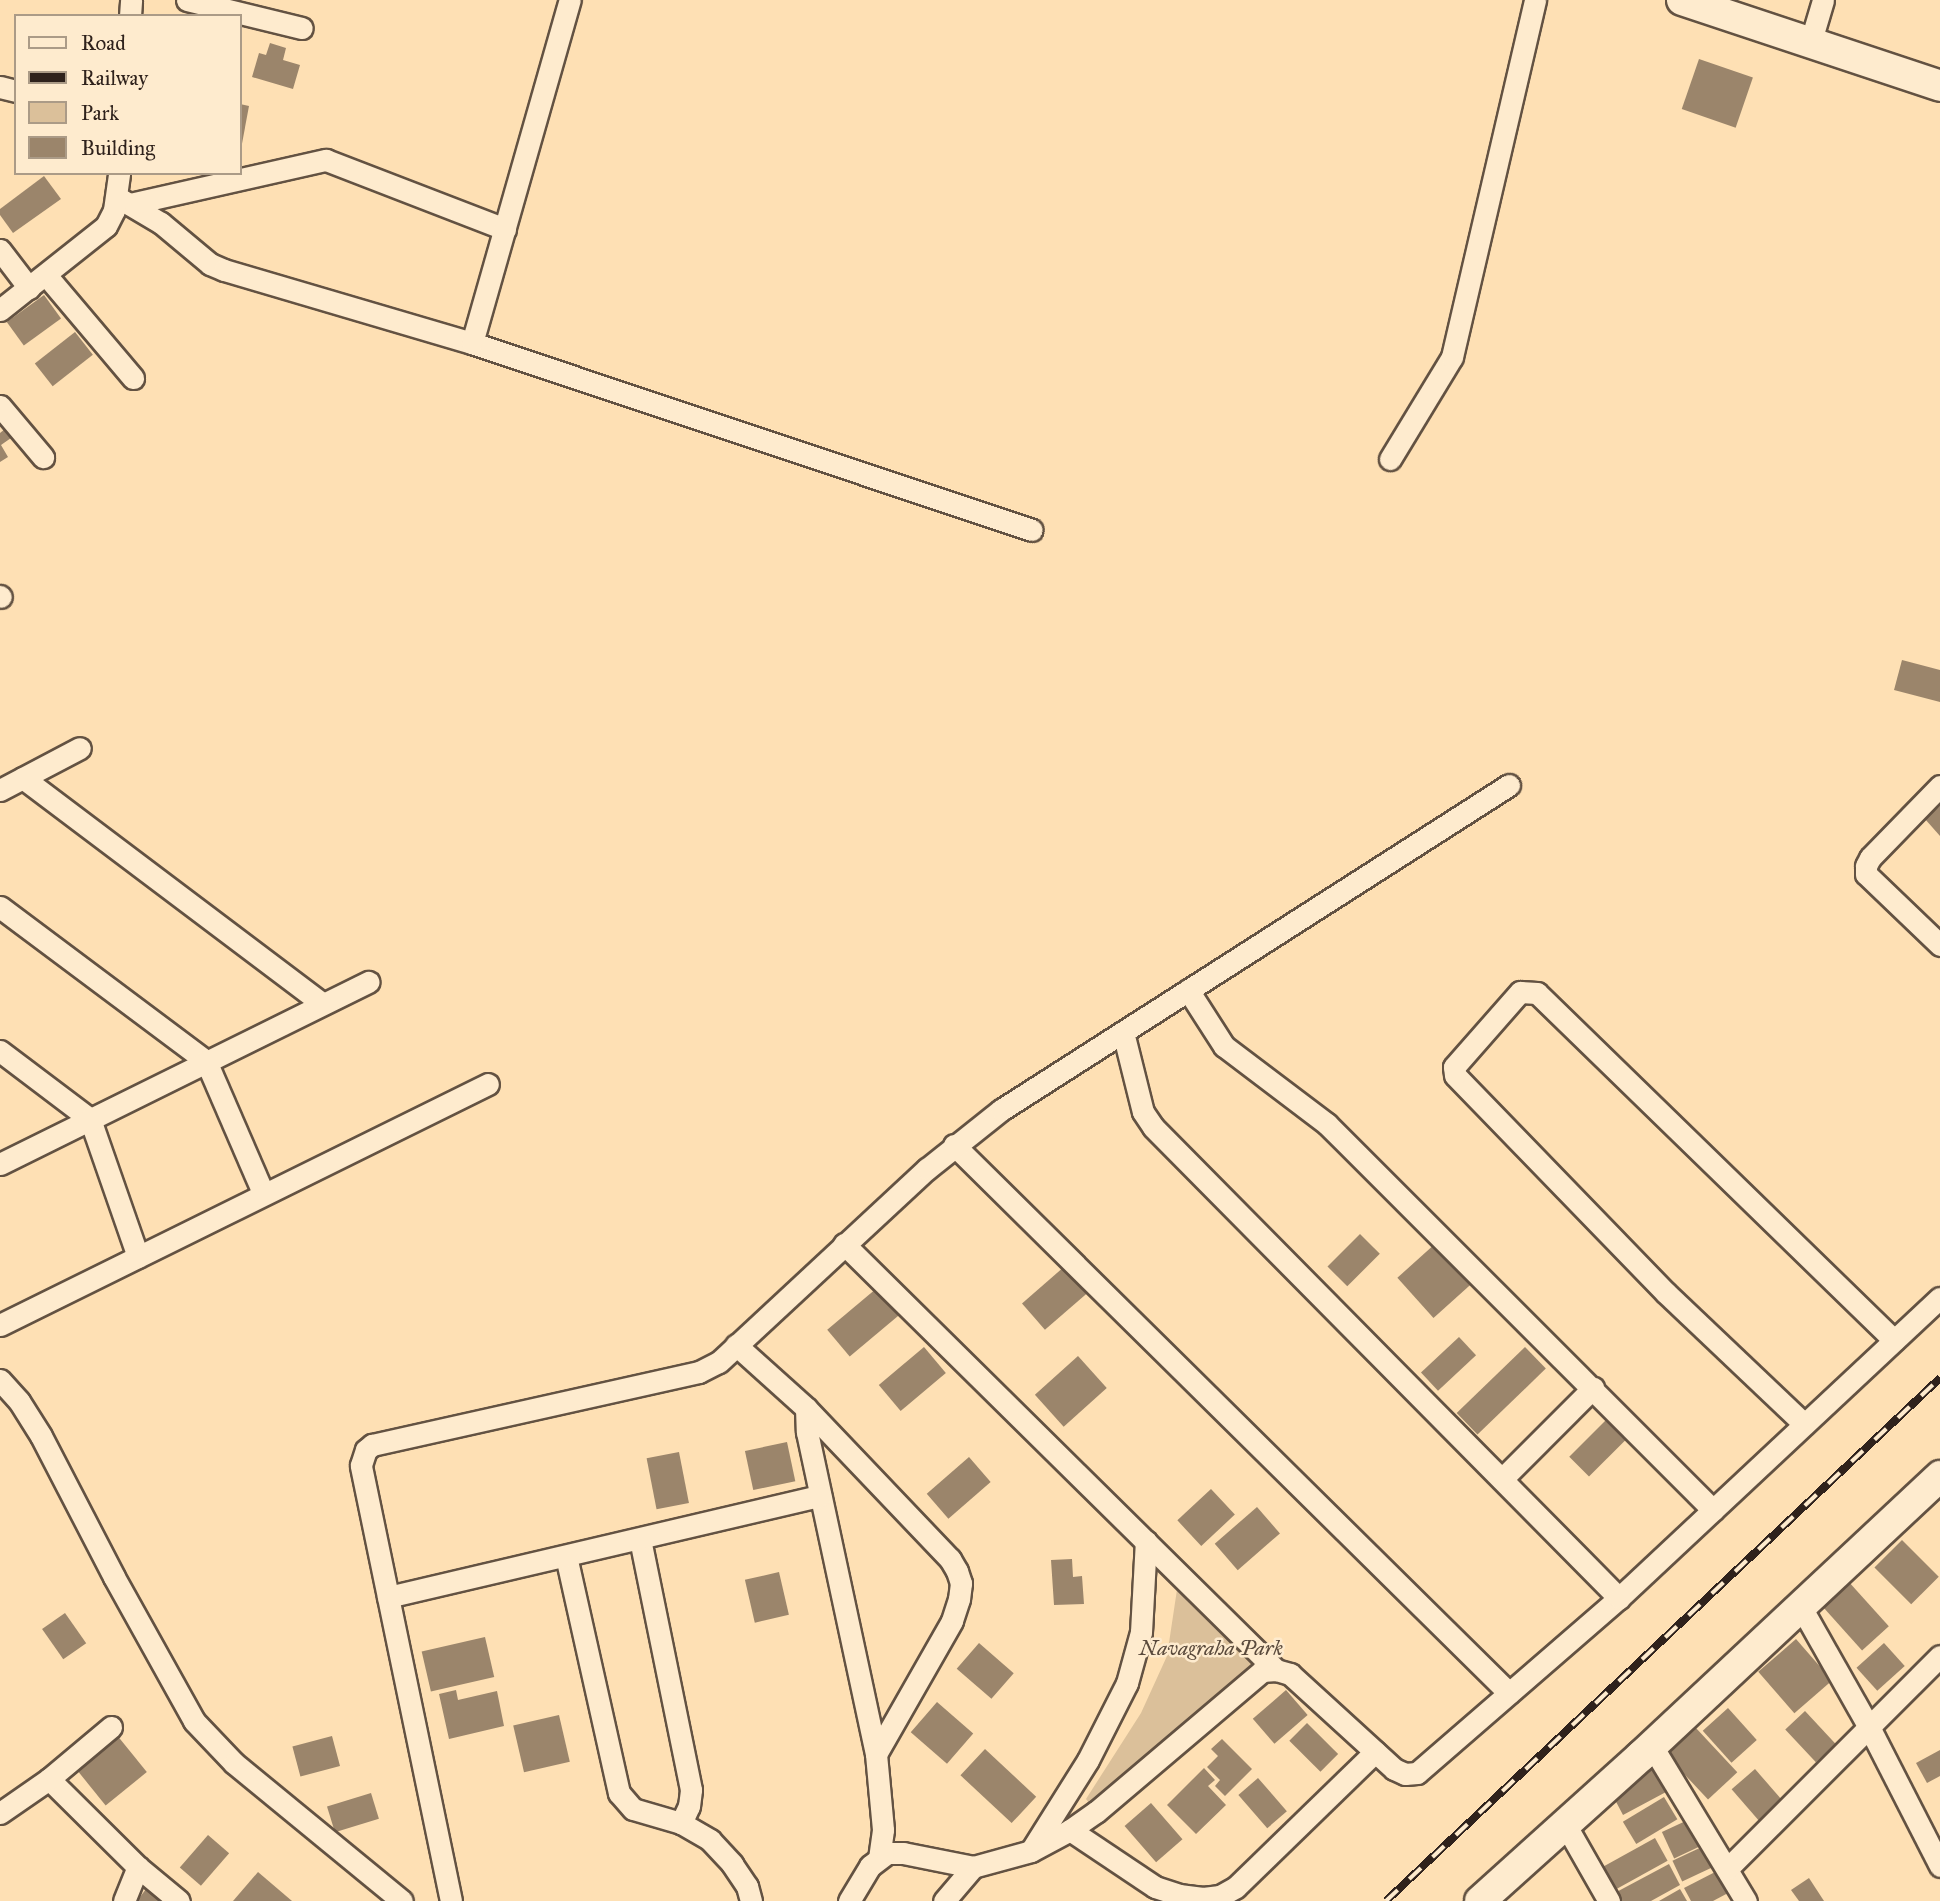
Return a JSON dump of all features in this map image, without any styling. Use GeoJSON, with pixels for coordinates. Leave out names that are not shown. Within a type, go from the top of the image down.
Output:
{"type":"FeatureCollection","features":[{"type":"Feature","properties":{"kind":"street"},"geometry":{"type":"LineString","coordinates":[[187,0],[302,28]]}},
{"type":"Feature","properties":{"kind":"street"},"geometry":{"type":"LineString","coordinates":[[472,343],[570,0]]}},
{"type":"Feature","properties":{"kind":"street"},"geometry":{"type":"LineString","coordinates":[[1390,458],[1452,357],[1535,0]]}},
{"type":"Feature","properties":{"kind":"street"},"geometry":{"type":"LineString","coordinates":[[1682,0],[1940,86]]}},
{"type":"Feature","properties":{"kind":"street"},"geometry":{"type":"LineString","coordinates":[[1810,44],[1823,0]]}},
{"type":"Feature","properties":{"kind":"street"},"geometry":{"type":"LineString","coordinates":[[0,310],[106,226],[124,201],[326,160],[505,229]]}},
{"type":"Feature","properties":{"kind":"street"},"geometry":{"type":"LineString","coordinates":[[119,175],[124,201],[161,223],[210,264],[224,270],[472,343],[1032,530]]}},
{"type":"Feature","properties":{"kind":"street"},"geometry":{"type":"LineString","coordinates":[[0,250],[37,281],[133,378]]}},
{"type":"Feature","properties":{"kind":"street"},"geometry":{"type":"LineString","coordinates":[[0,406],[43,457]]}},
{"type":"Feature","properties":{"kind":"street"},"geometry":{"type":"LineString","coordinates":[[0,790],[80,748]]}},
{"type":"Feature","properties":{"kind":"street"},"geometry":{"type":"LineString","coordinates":[[23,778],[322,1003]]}},
{"type":"Feature","properties":{"kind":"street"},"geometry":{"type":"LineString","coordinates":[[451,1901],[361,1465],[362,1455],[372,1445],[699,1372],[719,1362],[954,1145],[1001,1110],[1509,785]]}},
{"type":"Feature","properties":{"kind":"street"},"geometry":{"type":"LineString","coordinates":[[1940,786],[1870,858],[1866,866],[1866,874],[1940,945]]}},
{"type":"Feature","properties":{"kind":"street"},"geometry":{"type":"LineString","coordinates":[[0,907],[206,1061],[263,1193]]}},
{"type":"Feature","properties":{"kind":"street"},"geometry":{"type":"LineString","coordinates":[[0,1164],[368,982]]}},
{"type":"Feature","properties":{"kind":"street"},"geometry":{"type":"LineString","coordinates":[[1188,990],[1224,1045],[1327,1124],[1713,1510]]}},
{"type":"Feature","properties":{"kind":"street"},"geometry":{"type":"LineString","coordinates":[[1804,1424],[1666,1293],[1455,1075],[1454,1067],[1520,992],[1537,993],[1894,1340]]}},
{"type":"Feature","properties":{"kind":"street"},"geometry":{"type":"LineString","coordinates":[[1123,1032],[1143,1111],[1153,1127],[1619,1598]]}},
{"type":"Feature","properties":{"kind":"street"},"geometry":{"type":"LineString","coordinates":[[0,1051],[90,1119],[138,1257]]}},
{"type":"Feature","properties":{"kind":"street"},"geometry":{"type":"LineString","coordinates":[[0,1325],[488,1084]]}},
{"type":"Feature","properties":{"kind":"street"},"geometry":{"type":"LineString","coordinates":[[954,1145],[1509,1693]]}},
{"type":"Feature","properties":{"kind":"street"},"geometry":{"type":"LineString","coordinates":[[844,1244],[1276,1670]]}},
{"type":"Feature","properties":{"kind":"street"},"geometry":{"type":"LineString","coordinates":[[849,1901],[870,1866],[887,1853],[903,1853],[973,1867],[1031,1851],[1070,1830],[1096,1812],[1252,1676],[1262,1671],[1276,1670],[1290,1674],[1394,1769],[1405,1774],[1417,1773],[1619,1598],[1940,1298]]}},
{"type":"Feature","properties":{"kind":"street"},"geometry":{"type":"LineString","coordinates":[[736,1345],[806,1408],[950,1559],[961,1583],[952,1621],[876,1754]]}},
{"type":"Feature","properties":{"kind":"street"},"geometry":{"type":"LineString","coordinates":[[0,1380],[19,1401],[41,1436],[114,1577],[194,1721],[234,1763],[402,1901]]}},
{"type":"Feature","properties":{"kind":"street"},"geometry":{"type":"LineString","coordinates":[[1502,1479],[1593,1388]]}},
{"type":"Feature","properties":{"kind":"street"},"geometry":{"type":"LineString","coordinates":[[806,1408],[807,1432],[876,1754],[883,1830],[878,1858]]}},
{"type":"Feature","properties":{"kind":"street"},"geometry":{"type":"LineString","coordinates":[[1480,1901],[1652,1746],[1940,1476]]}},
{"type":"Feature","properties":{"kind":"street"},"geometry":{"type":"LineString","coordinates":[[388,1597],[820,1496]]}},
{"type":"Feature","properties":{"kind":"street"},"geometry":{"type":"LineString","coordinates":[[640,1539],[691,1790],[689,1806],[681,1823]]}},
{"type":"Feature","properties":{"kind":"street"},"geometry":{"type":"LineString","coordinates":[[1031,1851],[1088,1760],[1126,1683],[1141,1632],[1146,1541]]}},
{"type":"Feature","properties":{"kind":"street"},"geometry":{"type":"LineString","coordinates":[[566,1556],[619,1793],[633,1809],[681,1823],[710,1840],[747,1886],[751,1901]]}},
{"type":"Feature","properties":{"kind":"street"},"geometry":{"type":"LineString","coordinates":[[1801,1607],[1869,1727],[1940,1866]]}},
{"type":"Feature","properties":{"kind":"street"},"geometry":{"type":"LineString","coordinates":[[1727,1869],[1940,1656]]}},
{"type":"Feature","properties":{"kind":"street"},"geometry":{"type":"LineString","coordinates":[[0,1813],[49,1779],[111,1727]]}},
{"type":"Feature","properties":{"kind":"street"},"geometry":{"type":"LineString","coordinates":[[1652,1746],[1746,1901]]}},
{"type":"Feature","properties":{"kind":"street"},"geometry":{"type":"LineString","coordinates":[[1070,1830],[1155,1887],[1178,1895],[1203,1898],[1220,1896],[1236,1887],[1375,1752]]}},
{"type":"Feature","properties":{"kind":"street"},"geometry":{"type":"LineString","coordinates":[[49,1779],[138,1867],[179,1901]]}},
{"type":"Feature","properties":{"kind":"street"},"geometry":{"type":"LineString","coordinates":[[1565,1824],[1609,1901]]}},
{"type":"Feature","properties":{"kind":"street"},"geometry":{"type":"LineString","coordinates":[[124,1901],[138,1867]]}},
{"type":"Feature","properties":{"kind":"street"},"geometry":{"type":"LineString","coordinates":[[944,1901],[973,1867]]}},
{"type":"Feature","properties":{"kind":"green space","name":"Navagraha Park"},"geometry":{"type":"Polygon","coordinates":[[[1181,1563],[1273,1648],[1096,1812],[1086,1799],[1141,1713],[1167,1656],[1181,1563]]]}},
{"type":"Feature","properties":{"kind":"building"},"geometry":{"type":"Polygon","coordinates":[[[270,43],[286,48],[283,60],[300,65],[293,89],[252,77],[259,53],[266,55],[270,43]]]}},
{"type":"Feature","properties":{"kind":"building"},"geometry":{"type":"Polygon","coordinates":[[[1699,59],[1753,78],[1736,128],[1682,109],[1699,59]]]}},
{"type":"Feature","properties":{"kind":"building"},"geometry":{"type":"Polygon","coordinates":[[[242,104],[249,106],[242,144],[242,104]]]}},
{"type":"Feature","properties":{"kind":"building"},"geometry":{"type":"Polygon","coordinates":[[[44,176],[61,199],[13,233],[0,215],[0,209],[44,176]]]}},
{"type":"Feature","properties":{"kind":"building"},"geometry":{"type":"Polygon","coordinates":[[[44,295],[61,318],[24,345],[7,322],[44,295]]]}},
{"type":"Feature","properties":{"kind":"building"},"geometry":{"type":"Polygon","coordinates":[[[75,332],[93,355],[53,386],[35,363],[75,332]]]}},
{"type":"Feature","properties":{"kind":"building"},"geometry":{"type":"Polygon","coordinates":[[[5,429],[11,438],[1,445],[8,457],[0,462],[0,433],[5,429]]]}},
{"type":"Feature","properties":{"kind":"building"},"geometry":{"type":"Polygon","coordinates":[[[1902,660],[1940,670],[1940,702],[1894,690],[1902,660]]]}},
{"type":"Feature","properties":{"kind":"building"},"geometry":{"type":"Polygon","coordinates":[[[1940,806],[1940,836],[1925,819],[1940,806]]]}},
{"type":"Feature","properties":{"kind":"building"},"geometry":{"type":"Polygon","coordinates":[[[1360,1234],[1380,1254],[1347,1286],[1327,1267],[1360,1234]]]}},
{"type":"Feature","properties":{"kind":"building"},"geometry":{"type":"Polygon","coordinates":[[[1436,1243],[1472,1283],[1433,1318],[1397,1278],[1436,1243]]]}},
{"type":"Feature","properties":{"kind":"building"},"geometry":{"type":"Polygon","coordinates":[[[1065,1266],[1088,1292],[1045,1330],[1022,1303],[1065,1266]]]}},
{"type":"Feature","properties":{"kind":"building"},"geometry":{"type":"Polygon","coordinates":[[[877,1288],[899,1315],[850,1357],[827,1330],[877,1288]]]}},
{"type":"Feature","properties":{"kind":"building"},"geometry":{"type":"Polygon","coordinates":[[[1459,1337],[1476,1355],[1438,1391],[1421,1372],[1459,1337]]]}},
{"type":"Feature","properties":{"kind":"building"},"geometry":{"type":"Polygon","coordinates":[[[924,1347],[946,1373],[901,1411],[879,1385],[924,1347]]]}},
{"type":"Feature","properties":{"kind":"building"},"geometry":{"type":"Polygon","coordinates":[[[1525,1347],[1546,1369],[1478,1435],[1457,1413],[1525,1347]]]}},
{"type":"Feature","properties":{"kind":"building"},"geometry":{"type":"Polygon","coordinates":[[[1078,1356],[1107,1388],[1064,1427],[1035,1395],[1078,1356]]]}},
{"type":"Feature","properties":{"kind":"building"},"geometry":{"type":"Polygon","coordinates":[[[1606,1420],[1626,1440],[1589,1477],[1569,1457],[1606,1420]]]}},
{"type":"Feature","properties":{"kind":"building"},"geometry":{"type":"Polygon","coordinates":[[[787,1442],[795,1481],[753,1490],[745,1451],[787,1442]]]}},
{"type":"Feature","properties":{"kind":"building"},"geometry":{"type":"Polygon","coordinates":[[[679,1452],[689,1503],[657,1509],[647,1458],[679,1452]]]}},
{"type":"Feature","properties":{"kind":"building"},"geometry":{"type":"Polygon","coordinates":[[[969,1457],[991,1482],[948,1519],[927,1494],[969,1457]]]}},
{"type":"Feature","properties":{"kind":"building"},"geometry":{"type":"Polygon","coordinates":[[[1211,1489],[1235,1515],[1201,1546],[1177,1520],[1211,1489]]]}},
{"type":"Feature","properties":{"kind":"building"},"geometry":{"type":"Polygon","coordinates":[[[1257,1507],[1280,1533],[1238,1570],[1215,1544],[1257,1507]]]}},
{"type":"Feature","properties":{"kind":"building"},"geometry":{"type":"Polygon","coordinates":[[[1902,1540],[1939,1577],[1911,1604],[1874,1568],[1902,1540]]]}},
{"type":"Feature","properties":{"kind":"building"},"geometry":{"type":"Polygon","coordinates":[[[1072,1559],[1073,1577],[1082,1576],[1084,1604],[1054,1605],[1051,1560],[1072,1559]]]}},
{"type":"Feature","properties":{"kind":"building"},"geometry":{"type":"Polygon","coordinates":[[[779,1572],[789,1615],[755,1623],[745,1580],[779,1572]]]}},
{"type":"Feature","properties":{"kind":"building"},"geometry":{"type":"Polygon","coordinates":[[[1848,1581],[1889,1626],[1862,1650],[1821,1605],[1848,1581]]]}},
{"type":"Feature","properties":{"kind":"building"},"geometry":{"type":"Polygon","coordinates":[[[65,1613],[86,1643],[63,1659],[42,1629],[65,1613]]]}},
{"type":"Feature","properties":{"kind":"building"},"geometry":{"type":"Polygon","coordinates":[[[485,1637],[494,1677],[431,1692],[422,1652],[485,1637]]]}},
{"type":"Feature","properties":{"kind":"building"},"geometry":{"type":"Polygon","coordinates":[[[1796,1639],[1832,1681],[1794,1713],[1758,1672],[1796,1639]]]}},
{"type":"Feature","properties":{"kind":"building"},"geometry":{"type":"Polygon","coordinates":[[[979,1643],[1014,1673],[991,1699],[957,1669],[979,1643]]]}},
{"type":"Feature","properties":{"kind":"building"},"geometry":{"type":"Polygon","coordinates":[[[1884,1643],[1905,1666],[1877,1691],[1857,1668],[1884,1643]]]}},
{"type":"Feature","properties":{"kind":"building"},"geometry":{"type":"Polygon","coordinates":[[[456,1690],[458,1700],[497,1691],[504,1726],[449,1739],[439,1694],[456,1690]]]}},
{"type":"Feature","properties":{"kind":"building"},"geometry":{"type":"Polygon","coordinates":[[[1286,1690],[1308,1715],[1274,1744],[1253,1719],[1286,1690]]]}},
{"type":"Feature","properties":{"kind":"building"},"geometry":{"type":"Polygon","coordinates":[[[937,1702],[973,1733],[947,1764],[911,1732],[937,1702]]]}},
{"type":"Feature","properties":{"kind":"building"},"geometry":{"type":"Polygon","coordinates":[[[1728,1708],[1757,1740],[1732,1763],[1703,1731],[1728,1708]]]}},
{"type":"Feature","properties":{"kind":"building"},"geometry":{"type":"Polygon","coordinates":[[[1805,1711],[1836,1744],[1816,1762],[1785,1729],[1805,1711]]]}},
{"type":"Feature","properties":{"kind":"building"},"geometry":{"type":"Polygon","coordinates":[[[559,1715],[570,1762],[524,1772],[513,1726],[559,1715]]]}},
{"type":"Feature","properties":{"kind":"building"},"geometry":{"type":"Polygon","coordinates":[[[1307,1723],[1338,1754],[1320,1772],[1289,1741],[1307,1723]]]}},
{"type":"Feature","properties":{"kind":"building"},"geometry":{"type":"Polygon","coordinates":[[[1695,1727],[1737,1772],[1708,1800],[1666,1754],[1695,1727]]]}},
{"type":"Feature","properties":{"kind":"building"},"geometry":{"type":"Polygon","coordinates":[[[116,1734],[147,1772],[106,1805],[75,1767],[116,1734]]]}},
{"type":"Feature","properties":{"kind":"building"},"geometry":{"type":"Polygon","coordinates":[[[332,1736],[340,1766],[300,1777],[292,1747],[332,1736]]]}},
{"type":"Feature","properties":{"kind":"building"},"geometry":{"type":"Polygon","coordinates":[[[1222,1739],[1252,1769],[1225,1796],[1215,1786],[1220,1780],[1207,1767],[1218,1756],[1211,1749],[1222,1739]]]}},
{"type":"Feature","properties":{"kind":"building"},"geometry":{"type":"Polygon","coordinates":[[[985,1749],[1036,1797],[1012,1823],[960,1775],[985,1749]]]}},
{"type":"Feature","properties":{"kind":"building"},"geometry":{"type":"Polygon","coordinates":[[[1940,1750],[1940,1776],[1927,1783],[1916,1763],[1940,1750]]]}},
{"type":"Feature","properties":{"kind":"building"},"geometry":{"type":"Polygon","coordinates":[[[1650,1764],[1666,1792],[1623,1815],[1613,1796],[1638,1782],[1633,1773],[1650,1764]]]}},
{"type":"Feature","properties":{"kind":"building"},"geometry":{"type":"Polygon","coordinates":[[[1204,1768],[1215,1780],[1208,1786],[1226,1805],[1196,1834],[1167,1805],[1204,1768]]]}},
{"type":"Feature","properties":{"kind":"building"},"geometry":{"type":"Polygon","coordinates":[[[1755,1769],[1785,1803],[1761,1823],[1732,1789],[1755,1769]]]}},
{"type":"Feature","properties":{"kind":"building"},"geometry":{"type":"Polygon","coordinates":[[[1258,1778],[1287,1811],[1267,1828],[1238,1795],[1258,1778]]]}},
{"type":"Feature","properties":{"kind":"building"},"geometry":{"type":"Polygon","coordinates":[[[371,1793],[379,1819],[335,1832],[327,1806],[371,1793]]]}},
{"type":"Feature","properties":{"kind":"building"},"geometry":{"type":"Polygon","coordinates":[[[1664,1797],[1677,1819],[1636,1844],[1623,1822],[1664,1797]]]}},
{"type":"Feature","properties":{"kind":"building"},"geometry":{"type":"Polygon","coordinates":[[[1151,1803],[1182,1839],[1156,1862],[1125,1826],[1151,1803]]]}},
{"type":"Feature","properties":{"kind":"building"},"geometry":{"type":"Polygon","coordinates":[[[1690,1819],[1702,1845],[1674,1858],[1662,1832],[1690,1819]]]}},
{"type":"Feature","properties":{"kind":"building"},"geometry":{"type":"Polygon","coordinates":[[[208,1835],[229,1853],[201,1886],[180,1867],[208,1835]]]}},
{"type":"Feature","properties":{"kind":"building"},"geometry":{"type":"Polygon","coordinates":[[[1655,1838],[1668,1861],[1613,1891],[1601,1868],[1655,1838]]]}},
{"type":"Feature","properties":{"kind":"building"},"geometry":{"type":"Polygon","coordinates":[[[1706,1845],[1716,1866],[1682,1881],[1672,1861],[1706,1845]]]}},
{"type":"Feature","properties":{"kind":"building"},"geometry":{"type":"Polygon","coordinates":[[[1669,1864],[1680,1885],[1651,1901],[1612,1901],[1609,1896],[1669,1864]]]}},
{"type":"Feature","properties":{"kind":"building"},"geometry":{"type":"Polygon","coordinates":[[[1719,1870],[1730,1892],[1713,1901],[1691,1901],[1684,1888],[1719,1870]]]}},
{"type":"Feature","properties":{"kind":"building"},"geometry":{"type":"Polygon","coordinates":[[[258,1872],[292,1901],[233,1901],[258,1872]]]}},
{"type":"Feature","properties":{"kind":"building"},"geometry":{"type":"Polygon","coordinates":[[[1809,1878],[1824,1901],[1799,1901],[1791,1890],[1809,1878]]]}},
{"type":"Feature","properties":{"kind":"building"},"geometry":{"type":"Polygon","coordinates":[[[149,1885],[166,1901],[137,1901],[149,1885]]]}},
{"type":"Feature","properties":{"kind":"building"},"geometry":{"type":"Polygon","coordinates":[[[1680,1889],[1687,1901],[1659,1901],[1680,1889]]]}},
{"type":"Feature","properties":{"kind":"railway"},"geometry":{"type":"LineString","coordinates":[[1386,1901],[1940,1378]]}}]}
